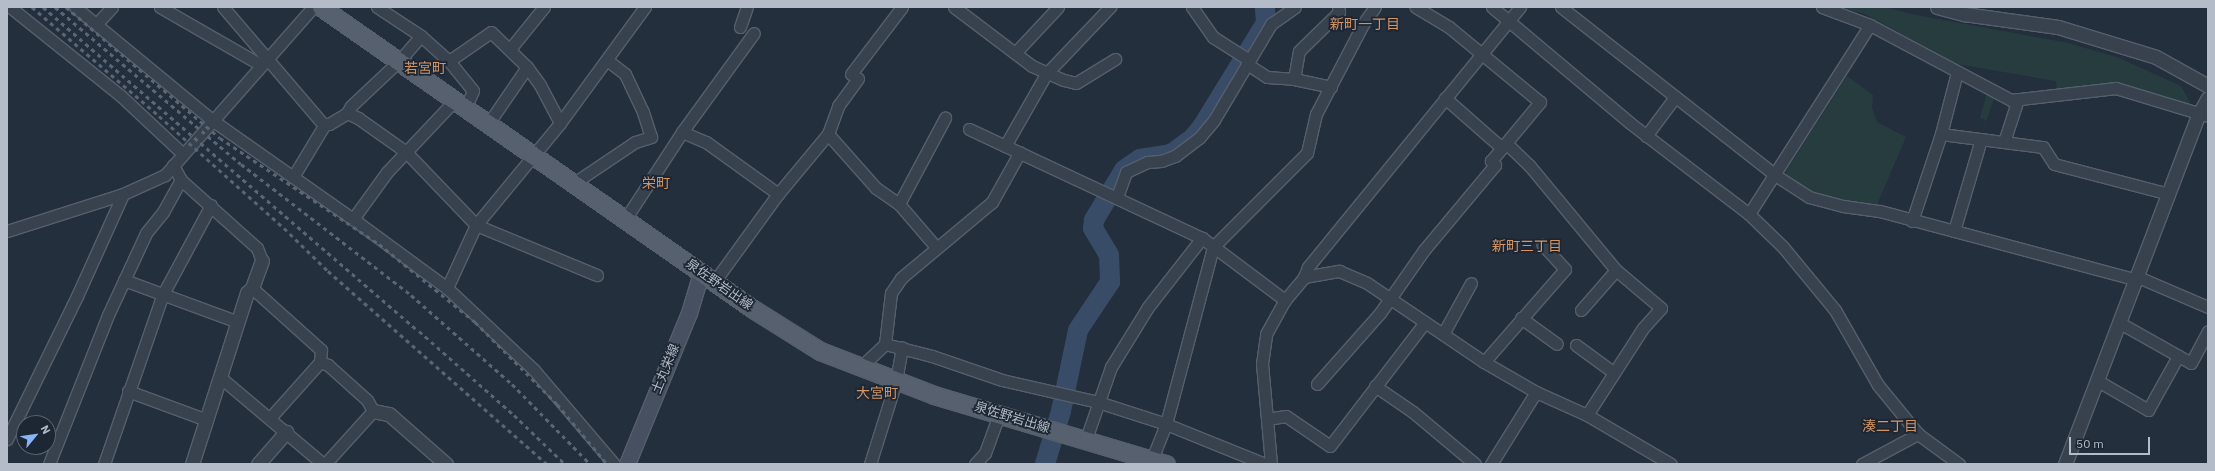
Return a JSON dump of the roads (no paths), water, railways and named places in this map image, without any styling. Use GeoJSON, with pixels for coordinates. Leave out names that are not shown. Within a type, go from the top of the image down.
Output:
{"type":"FeatureCollection","features":[{"type":"Feature","properties":{"kind":"main road","name":"泉佐野岩出線"},"geometry":{"type":"LineString","coordinates":[[321,7],[534,156],[626,218],[707,277],[820,351],[896,381],[1156,463]]}},
{"type":"Feature","properties":{"kind":"main road","name":"土丸栄線"},"geometry":{"type":"LineString","coordinates":[[628,464],[689,313],[707,277]]}},
{"type":"Feature","properties":{"kind":"street"},"geometry":{"type":"LineString","coordinates":[[10,7],[121,96],[182,153]]}},
{"type":"Feature","properties":{"kind":"street"},"geometry":{"type":"LineString","coordinates":[[75,7],[212,120],[353,219],[447,288],[534,370],[614,464]]}},
{"type":"Feature","properties":{"kind":"street"},"geometry":{"type":"LineString","coordinates":[[101,19],[112,7]]}},
{"type":"Feature","properties":{"kind":"street"},"geometry":{"type":"LineString","coordinates":[[160,7],[264,63]]}},
{"type":"Feature","properties":{"kind":"street"},"geometry":{"type":"LineString","coordinates":[[223,7],[264,63],[325,124]]}},
{"type":"Feature","properties":{"kind":"street"},"geometry":{"type":"LineString","coordinates":[[7,231],[123,194],[165,175],[182,153],[313,7]]}},
{"type":"Feature","properties":{"kind":"street"},"geometry":{"type":"LineString","coordinates":[[353,219],[387,172],[406,152],[473,91],[449,61],[422,36],[378,7]]}},
{"type":"Feature","properties":{"kind":"street"},"geometry":{"type":"LineString","coordinates":[[510,49],[544,7]]}},
{"type":"Feature","properties":{"kind":"street"},"geometry":{"type":"LineString","coordinates":[[447,288],[476,225],[560,123],[645,7]]}},
{"type":"Feature","properties":{"kind":"street"},"geometry":{"type":"LineString","coordinates":[[740,27],[747,7]]}},
{"type":"Feature","properties":{"kind":"street"},"geometry":{"type":"LineString","coordinates":[[707,277],[828,134],[838,106],[855,76],[902,7]]}},
{"type":"Feature","properties":{"kind":"street"},"geometry":{"type":"LineString","coordinates":[[954,7],[1015,53],[1046,74],[1076,83],[1115,59]]}},
{"type":"Feature","properties":{"kind":"street"},"geometry":{"type":"LineString","coordinates":[[1015,53],[1058,7]]}},
{"type":"Feature","properties":{"kind":"street"},"geometry":{"type":"LineString","coordinates":[[1005,146],[1046,74],[1110,7]]}},
{"type":"Feature","properties":{"kind":"street"},"geometry":{"type":"LineString","coordinates":[[1192,7],[1213,37],[1267,77],[1294,79],[1331,87]]}},
{"type":"Feature","properties":{"kind":"street"},"geometry":{"type":"LineString","coordinates":[[1112,195],[1126,172],[1147,162],[1175,156],[1199,138],[1246,60],[1271,24],[1295,7]]}},
{"type":"Feature","properties":{"kind":"street"},"geometry":{"type":"LineString","coordinates":[[1294,79],[1299,51],[1339,12],[1338,7]]}},
{"type":"Feature","properties":{"kind":"street"},"geometry":{"type":"LineString","coordinates":[[1156,463],[1213,247],[1307,153],[1316,114],[1363,24],[1375,7]]}},
{"type":"Feature","properties":{"kind":"street"},"geometry":{"type":"LineString","coordinates":[[1317,384],[1380,313],[1424,250],[1494,165],[1491,161],[1540,102],[1448,27],[1416,7]]}},
{"type":"Feature","properties":{"kind":"street"},"geometry":{"type":"LineString","coordinates":[[1492,7],[1646,136],[1749,214],[1783,247],[1835,310],[1878,385],[1918,434],[1959,464]]}},
{"type":"Feature","properties":{"kind":"street"},"geometry":{"type":"LineString","coordinates":[[1272,464],[1262,364],[1266,334],[1285,300],[1304,278],[1308,267],[1520,7]]}},
{"type":"Feature","properties":{"kind":"street"},"geometry":{"type":"LineString","coordinates":[[1561,7],[1775,175],[1809,197],[1843,206],[1880,211],[1912,221],[2137,278],[2208,307]]}},
{"type":"Feature","properties":{"kind":"street"},"geometry":{"type":"LineString","coordinates":[[1822,7],[1870,24],[2011,100],[2116,88],[2203,115]]}},
{"type":"Feature","properties":{"kind":"street"},"geometry":{"type":"LineString","coordinates":[[1940,8],[1964,14],[2058,28],[2156,57],[2208,86]]}},
{"type":"Feature","properties":{"kind":"street"},"geometry":{"type":"LineString","coordinates":[[1749,214],[1870,24]]}},
{"type":"Feature","properties":{"kind":"street"},"geometry":{"type":"LineString","coordinates":[[449,61],[491,32],[527,67],[540,85],[560,123]]}},
{"type":"Feature","properties":{"kind":"street"},"geometry":{"type":"LineString","coordinates":[[626,218],[682,132],[754,33]]}},
{"type":"Feature","properties":{"kind":"street"},"geometry":{"type":"LineString","coordinates":[[293,177],[325,124],[347,113],[351,106],[399,61],[422,36]]}},
{"type":"Feature","properties":{"kind":"street"},"geometry":{"type":"LineString","coordinates":[[574,182],[635,142],[651,137],[643,112],[625,74],[607,60]]}},
{"type":"Feature","properties":{"kind":"street"},"geometry":{"type":"LineString","coordinates":[[488,124],[527,67]]}},
{"type":"Feature","properties":{"kind":"street"},"geometry":{"type":"LineString","coordinates":[[1912,221],[1941,134],[1957,72]]}},
{"type":"Feature","properties":{"kind":"street"},"geometry":{"type":"LineString","coordinates":[[1646,136],[1675,97]]}},
{"type":"Feature","properties":{"kind":"street"},"geometry":{"type":"LineString","coordinates":[[1446,98],[1529,165],[1616,270],[1661,308],[1643,328],[1613,372],[1587,415]]}},
{"type":"Feature","properties":{"kind":"street"},"geometry":{"type":"LineString","coordinates":[[2065,464],[2169,194],[2203,115],[2208,98]]}},
{"type":"Feature","properties":{"kind":"street"},"geometry":{"type":"LineString","coordinates":[[2004,142],[2018,99]]}},
{"type":"Feature","properties":{"kind":"street"},"geometry":{"type":"LineString","coordinates":[[347,113],[406,152],[476,225],[597,275]]}},
{"type":"Feature","properties":{"kind":"street"},"geometry":{"type":"LineString","coordinates":[[899,204],[945,118]]}},
{"type":"Feature","properties":{"kind":"street"},"geometry":{"type":"LineString","coordinates":[[970,129],[1202,238],[1285,300]]}},
{"type":"Feature","properties":{"kind":"street"},"geometry":{"type":"LineString","coordinates":[[682,132],[706,142],[778,194]]}},
{"type":"Feature","properties":{"kind":"street"},"geometry":{"type":"LineString","coordinates":[[828,134],[876,188],[899,204],[936,248]]}},
{"type":"Feature","properties":{"kind":"street"},"geometry":{"type":"LineString","coordinates":[[1941,134],[2043,147],[2054,164],[2169,194]]}},
{"type":"Feature","properties":{"kind":"street"},"geometry":{"type":"LineString","coordinates":[[1954,231],[1981,140]]}},
{"type":"Feature","properties":{"kind":"street"},"geometry":{"type":"LineString","coordinates":[[866,370],[868,360],[885,344],[891,293],[901,278],[992,202],[1020,152]]}},
{"type":"Feature","properties":{"kind":"street"},"geometry":{"type":"LineString","coordinates":[[173,165],[181,180],[211,205],[257,248],[262,261],[252,288],[247,293],[221,378],[192,464]]}},
{"type":"Feature","properties":{"kind":"street"},"geometry":{"type":"LineString","coordinates":[[49,464],[124,280],[146,233],[164,212],[181,180]]}},
{"type":"Feature","properties":{"kind":"street"},"geometry":{"type":"LineString","coordinates":[[7,439],[77,296],[123,194]]}},
{"type":"Feature","properties":{"kind":"street"},"geometry":{"type":"LineString","coordinates":[[104,464],[128,391],[163,294],[211,205]]}},
{"type":"Feature","properties":{"kind":"street"},"geometry":{"type":"LineString","coordinates":[[1086,440],[1111,368],[1148,307],[1202,238]]}},
{"type":"Feature","properties":{"kind":"street"},"geometry":{"type":"LineString","coordinates":[[1484,362],[1565,269],[1543,245]]}},
{"type":"Feature","properties":{"kind":"street"},"geometry":{"type":"LineString","coordinates":[[1581,310],[1616,270]]}},
{"type":"Feature","properties":{"kind":"street"},"geometry":{"type":"LineString","coordinates":[[1304,278],[1339,271],[1367,283],[1484,362],[1536,392],[1587,415],[1671,464]]}},
{"type":"Feature","properties":{"kind":"street"},"geometry":{"type":"LineString","coordinates":[[124,280],[238,322]]}},
{"type":"Feature","properties":{"kind":"street"},"geometry":{"type":"LineString","coordinates":[[1443,334],[1471,283]]}},
{"type":"Feature","properties":{"kind":"street"},"geometry":{"type":"LineString","coordinates":[[252,288],[321,350],[320,362],[270,418]]}},
{"type":"Feature","properties":{"kind":"street"},"geometry":{"type":"LineString","coordinates":[[1521,318],[1557,344]]}},
{"type":"Feature","properties":{"kind":"street"},"geometry":{"type":"LineString","coordinates":[[1267,419],[1286,416],[1330,446],[1425,322]]}},
{"type":"Feature","properties":{"kind":"street"},"geometry":{"type":"LineString","coordinates":[[2120,323],[2191,363],[2208,331]]}},
{"type":"Feature","properties":{"kind":"street"},"geometry":{"type":"LineString","coordinates":[[885,344],[996,378],[1098,402],[1166,424],[1265,464]]}},
{"type":"Feature","properties":{"kind":"street"},"geometry":{"type":"LineString","coordinates":[[1576,345],[1613,372]]}},
{"type":"Feature","properties":{"kind":"street"},"geometry":{"type":"LineString","coordinates":[[870,464],[896,381],[902,348]]}},
{"type":"Feature","properties":{"kind":"street"},"geometry":{"type":"LineString","coordinates":[[2098,381],[2148,410],[2178,356]]}},
{"type":"Feature","properties":{"kind":"street"},"geometry":{"type":"LineString","coordinates":[[320,362],[328,365],[367,400],[373,411]]}},
{"type":"Feature","properties":{"kind":"street"},"geometry":{"type":"LineString","coordinates":[[221,378],[260,414],[270,418],[324,464],[373,411]]}},
{"type":"Feature","properties":{"kind":"street"},"geometry":{"type":"LineString","coordinates":[[1375,386],[1413,412],[1475,464]]}},
{"type":"Feature","properties":{"kind":"street"},"geometry":{"type":"LineString","coordinates":[[128,391],[207,420]]}},
{"type":"Feature","properties":{"kind":"street"},"geometry":{"type":"LineString","coordinates":[[1491,464],[1536,392]]}},
{"type":"Feature","properties":{"kind":"street"},"geometry":{"type":"LineString","coordinates":[[373,411],[389,414],[446,464]]}},
{"type":"Feature","properties":{"kind":"street"},"geometry":{"type":"LineString","coordinates":[[975,464],[985,453],[996,423],[996,413]]}},
{"type":"Feature","properties":{"kind":"street"},"geometry":{"type":"LineString","coordinates":[[258,464],[286,432]]}},
{"type":"Feature","properties":{"kind":"street"},"geometry":{"type":"LineString","coordinates":[[1862,464],[1918,434]]}},
{"type":"Feature","properties":{"kind":"waterway"},"geometry":{"type":"LineString","coordinates":[[1045,464],[1061,411],[1078,330],[1110,282],[1109,255],[1093,228],[1094,220],[1124,170],[1140,159],[1171,154],[1192,139],[1202,127],[1266,23],[1265,7]]}},
{"type":"Feature","properties":{"kind":"railway"},"geometry":{"type":"LineString","coordinates":[[32,7],[159,116],[284,228],[328,271],[547,464]]}},
{"type":"Feature","properties":{"kind":"railway"},"geometry":{"type":"LineString","coordinates":[[43,7],[419,331],[514,415],[565,464]]}},
{"type":"Feature","properties":{"kind":"railway"},"geometry":{"type":"LineString","coordinates":[[55,7],[241,164],[411,295],[512,384],[590,464]]}},
{"type":"Feature","properties":{"kind":"railway"},"geometry":{"type":"LineString","coordinates":[[66,7],[220,138],[379,244],[475,322],[557,404],[607,464]]}},
{"type":"Feature","properties":{"kind":"district","name":"新町一丁目"},"geometry":{"type":"Point","coordinates":[1365,24]}},
{"type":"Feature","properties":{"kind":"district","name":"若宮町"},"geometry":{"type":"Point","coordinates":[425,68]}},
{"type":"Feature","properties":{"kind":"district","name":"栄町"},"geometry":{"type":"Point","coordinates":[656,183]}},
{"type":"Feature","properties":{"kind":"district","name":"新町三丁目"},"geometry":{"type":"Point","coordinates":[1527,246]}},
{"type":"Feature","properties":{"kind":"district","name":"大宮町"},"geometry":{"type":"Point","coordinates":[877,393]}},
{"type":"Feature","properties":{"kind":"district","name":"湊二丁目"},"geometry":{"type":"Point","coordinates":[1890,426]}}]}
